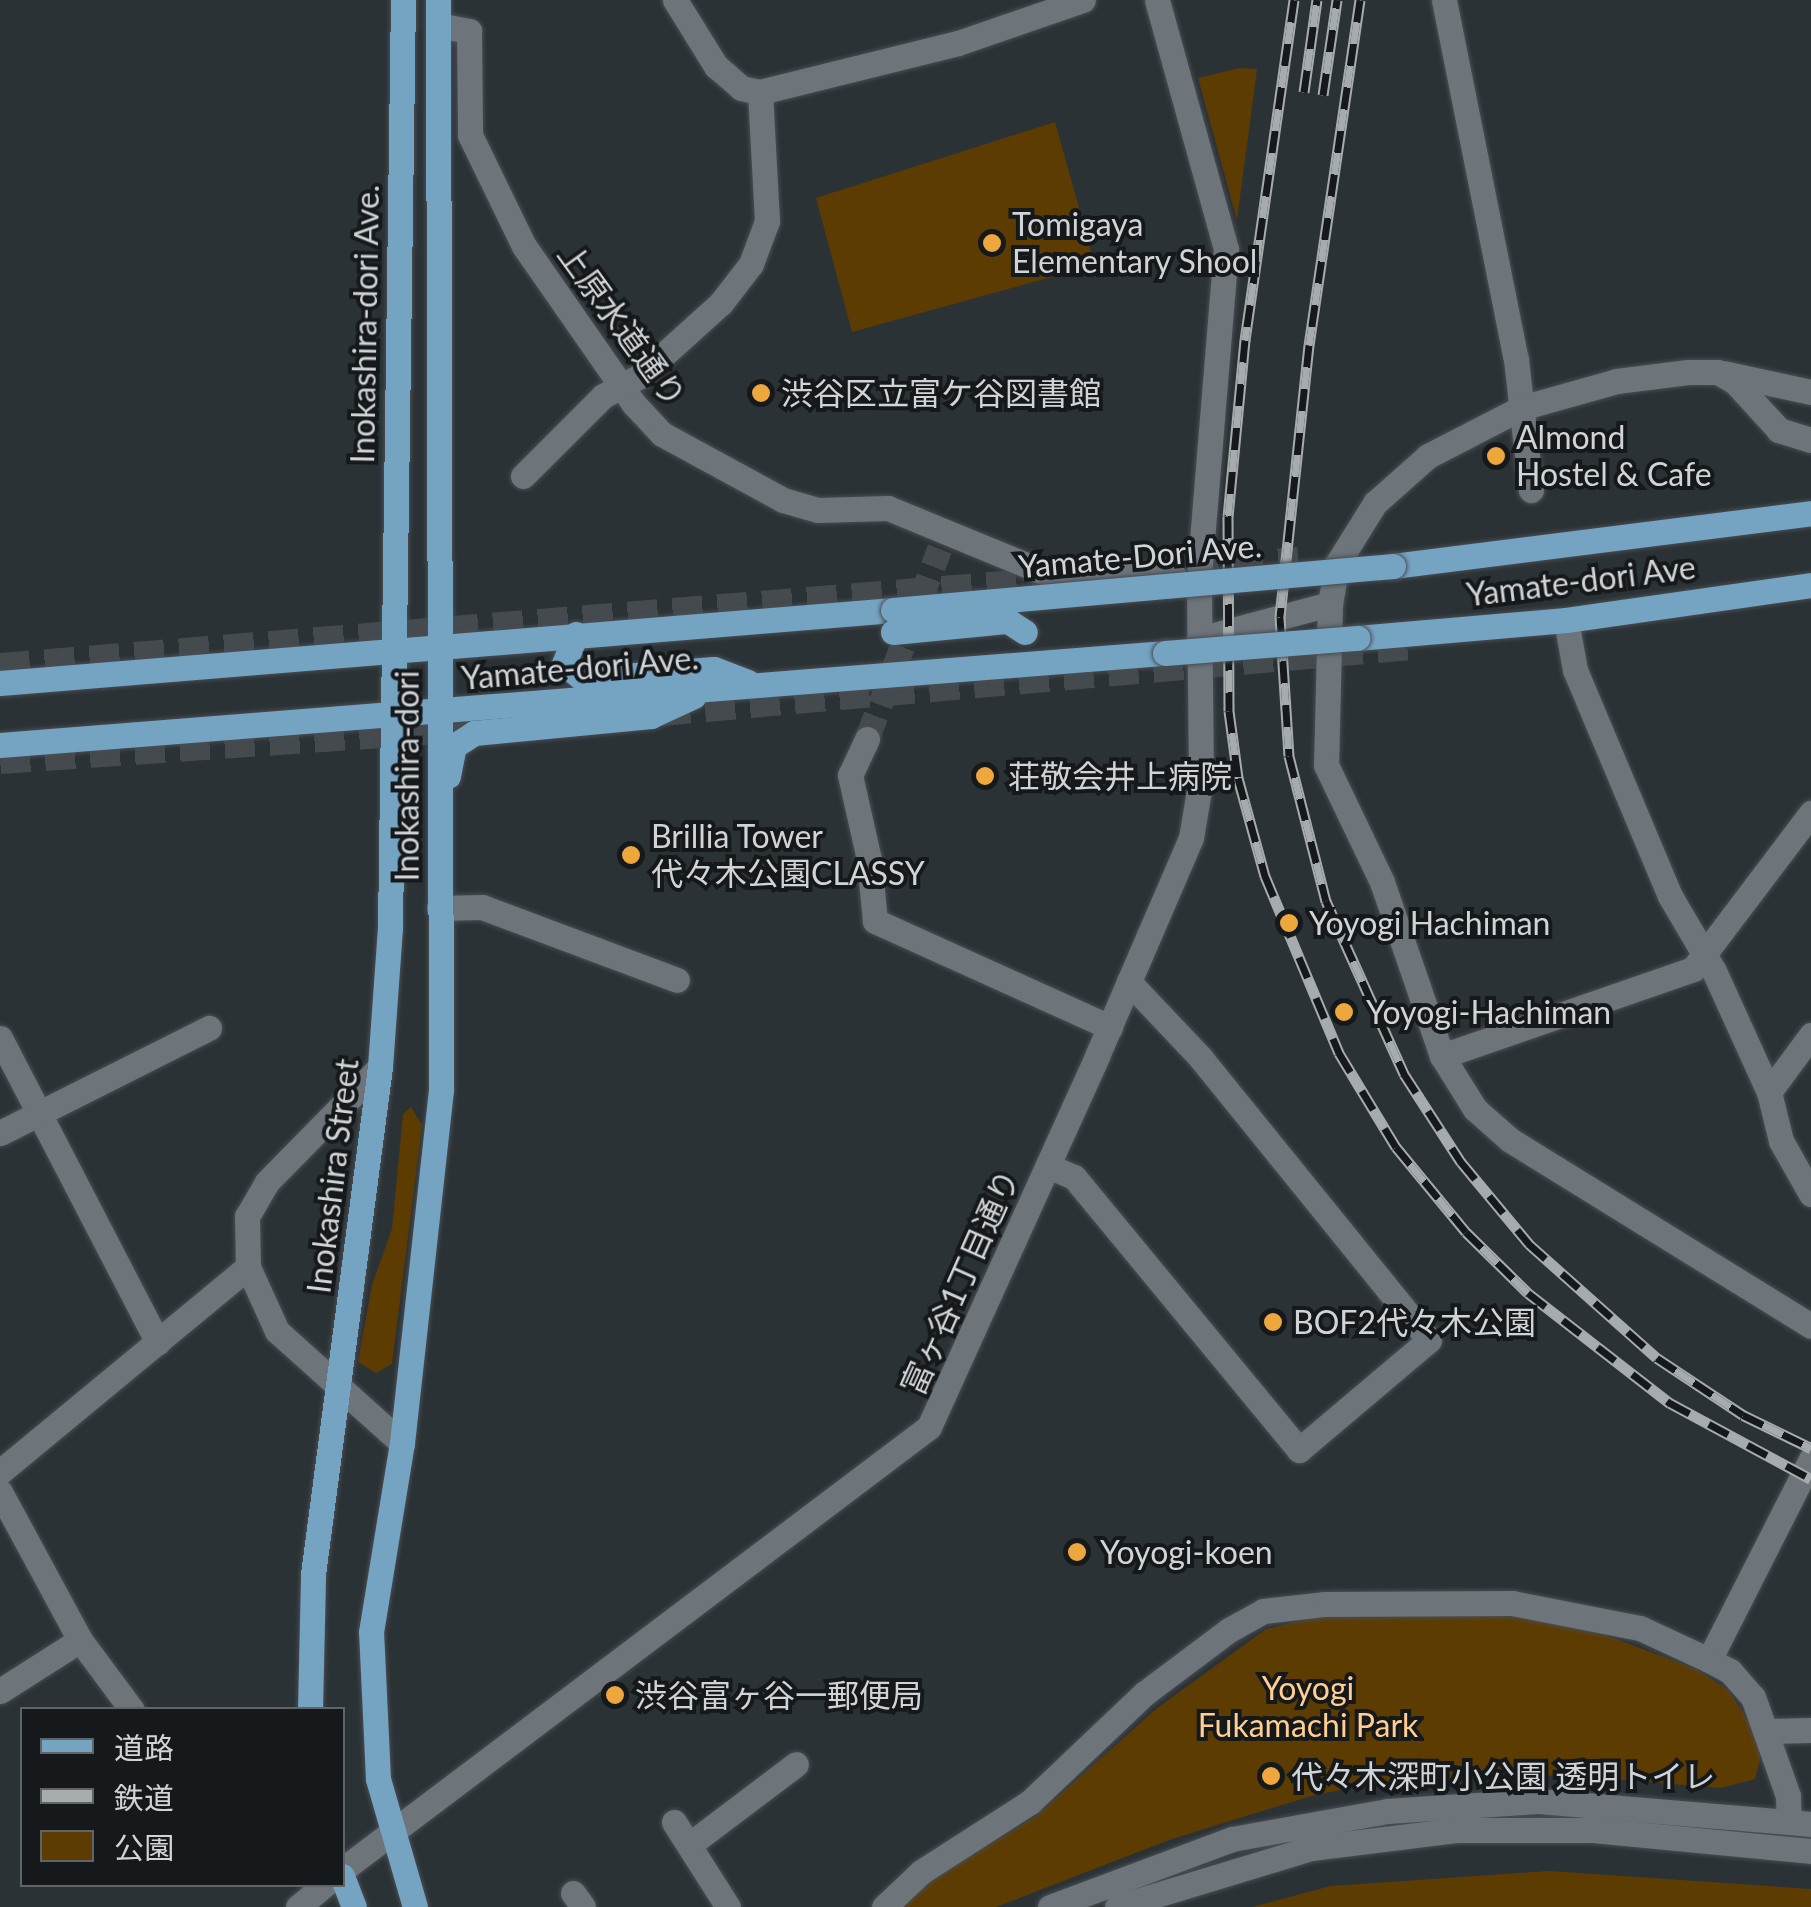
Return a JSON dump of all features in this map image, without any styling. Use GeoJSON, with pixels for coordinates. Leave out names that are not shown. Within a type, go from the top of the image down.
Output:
{"type":"FeatureCollection","features":[{"type":"Feature","properties":{"kind":"main road","name":"Inokashira-dori Ave."},"geometry":{"type":"LineString","coordinates":[[394,649],[403,0]]}},
{"type":"Feature","properties":{"kind":"main road"},"geometry":{"type":"LineString","coordinates":[[438,12],[440,644]]}},
{"type":"Feature","properties":{"kind":"main road","name":"Yamate-dori Ave"},"geometry":{"type":"LineString","coordinates":[[1393,566],[1811,513]]}},
{"type":"Feature","properties":{"kind":"main road","name":"Yamate-Dori Ave."},"geometry":{"type":"LineString","coordinates":[[893,621],[1393,566]]}},
{"type":"Feature","properties":{"kind":"main road","name":"Yamate-dori Ave"},"geometry":{"type":"LineString","coordinates":[[1165,653],[1566,620],[1811,585]]}},
{"type":"Feature","properties":{"kind":"main road","name":"Yamate-dori Ave."},"geometry":{"type":"LineString","coordinates":[[0,683],[798,615],[893,621]]}},
{"type":"Feature","properties":{"kind":"main road"},"geometry":{"type":"LineString","coordinates":[[893,621],[1008,621],[1026,632],[1027,650],[1017,664]]}},
{"type":"Feature","properties":{"kind":"main road"},"geometry":{"type":"LineString","coordinates":[[576,634],[564,664],[582,679],[714,669],[757,685]]}},
{"type":"Feature","properties":{"kind":"main road","name":"Inokashira-dori"},"geometry":{"type":"LineString","coordinates":[[439,908],[440,644]]}},
{"type":"Feature","properties":{"kind":"main road","name":"Inokashira Street"},"geometry":{"type":"LineString","coordinates":[[310,1707],[314,1574],[380,1067],[394,649]]}},
{"type":"Feature","properties":{"kind":"main road","name":"Yamate-dori Ave."},"geometry":{"type":"LineString","coordinates":[[0,744],[1165,653]]}},
{"type":"Feature","properties":{"kind":"main road"},"geometry":{"type":"LineString","coordinates":[[415,1907],[391,1836],[373,1728],[371,1632],[402,1444],[441,1090],[439,908],[450,758],[464,737],[651,716],[707,690]]}},
{"type":"Feature","properties":{"kind":"main road"},"geometry":{"type":"LineString","coordinates":[[345,1882],[354,1907]]}},
{"type":"Feature","properties":{"kind":"street"},"geometry":{"type":"LineString","coordinates":[[674,0],[716,66],[741,88],[760,92],[958,43],[1082,0]]}},
{"type":"Feature","properties":{"kind":"street","name":"富ヶ谷1丁目通り"},"geometry":{"type":"LineString","coordinates":[[345,1871],[930,1427],[1110,1027],[1198,812],[1199,577],[1226,249],[1157,0]]}},
{"type":"Feature","properties":{"kind":"street"},"geometry":{"type":"LineString","coordinates":[[1444,0],[1521,408],[1530,490]]}},
{"type":"Feature","properties":{"kind":"street","name":"上原水道通り"},"geometry":{"type":"LineString","coordinates":[[438,12],[469,31],[470,136],[524,246],[587,337],[662,434],[783,500],[818,510],[888,508],[943,539],[1048,574],[1199,577]]}},
{"type":"Feature","properties":{"kind":"street"},"geometry":{"type":"LineString","coordinates":[[523,476],[604,396],[623,386],[721,303],[751,264],[767,221],[760,92]]}},
{"type":"Feature","properties":{"kind":"street"},"geometry":{"type":"LineString","coordinates":[[1718,372],[1736,382],[1779,430],[1811,440]]}},
{"type":"Feature","properties":{"kind":"street"},"geometry":{"type":"LineString","coordinates":[[1811,392],[1718,372],[1617,381],[1521,408],[1428,456],[1376,503],[1338,564],[1330,604],[1326,765],[1382,882],[1442,1056],[1475,1109],[1510,1140],[1811,1326]]}},
{"type":"Feature","properties":{"kind":"street"},"geometry":{"type":"LineString","coordinates":[[1199,639],[1330,604]]}},
{"type":"Feature","properties":{"kind":"street"},"geometry":{"type":"LineString","coordinates":[[1566,620],[1574,670],[1703,960],[1769,1092],[1781,1141],[1811,1194]]}},
{"type":"Feature","properties":{"kind":"street"},"geometry":{"type":"LineString","coordinates":[[867,739],[850,775],[870,859],[875,921],[1110,1027]]}},
{"type":"Feature","properties":{"kind":"street"},"geometry":{"type":"LineString","coordinates":[[1442,1056],[1703,960],[1811,813]]}},
{"type":"Feature","properties":{"kind":"street"},"geometry":{"type":"LineString","coordinates":[[439,908],[482,907],[677,980]]}},
{"type":"Feature","properties":{"kind":"street"},"geometry":{"type":"LineString","coordinates":[[1048,1166],[1074,1178],[1300,1450],[1429,1340],[1201,1058],[1129,982]]}},
{"type":"Feature","properties":{"kind":"street"},"geometry":{"type":"LineString","coordinates":[[0,1134],[210,1028]]}},
{"type":"Feature","properties":{"kind":"street"},"geometry":{"type":"LineString","coordinates":[[1769,1092],[1811,1035]]}},
{"type":"Feature","properties":{"kind":"street"},"geometry":{"type":"LineString","coordinates":[[0,1038],[158,1343]]}},
{"type":"Feature","properties":{"kind":"street"},"geometry":{"type":"LineString","coordinates":[[380,1067],[267,1182],[247,1216],[248,1267],[276,1331],[402,1444]]}},
{"type":"Feature","properties":{"kind":"street"},"geometry":{"type":"LineString","coordinates":[[0,1472],[248,1267]]}},
{"type":"Feature","properties":{"kind":"street"},"geometry":{"type":"LineString","coordinates":[[1709,1660],[1811,1459]]}},
{"type":"Feature","properties":{"kind":"street"},"geometry":{"type":"LineString","coordinates":[[0,1492],[80,1640],[130,1707]]}},
{"type":"Feature","properties":{"kind":"street"},"geometry":{"type":"LineString","coordinates":[[884,1907],[920,1872],[1030,1802],[1145,1693],[1263,1611],[1324,1604],[1512,1603],[1640,1628],[1730,1671],[1752,1697],[1800,1823],[1538,1801],[1387,1811],[1232,1839],[1050,1907]]}},
{"type":"Feature","properties":{"kind":"street"},"geometry":{"type":"LineString","coordinates":[[0,1691],[80,1640]]}},
{"type":"Feature","properties":{"kind":"street"},"geometry":{"type":"LineString","coordinates":[[1768,1732],[1811,1730]]}},
{"type":"Feature","properties":{"kind":"street"},"geometry":{"type":"LineString","coordinates":[[690,1846],[796,1764]]}},
{"type":"Feature","properties":{"kind":"street"},"geometry":{"type":"LineString","coordinates":[[674,1822],[728,1907]]}},
{"type":"Feature","properties":{"kind":"street"},"geometry":{"type":"LineString","coordinates":[[1117,1907],[1311,1848],[1440,1832],[1593,1830],[1811,1852]]}},
{"type":"Feature","properties":{"kind":"street"},"geometry":{"type":"LineString","coordinates":[[298,1907],[321,1887]]}},
{"type":"Feature","properties":{"kind":"green space"},"geometry":{"type":"Polygon","coordinates":[[[1240,68],[1257,69],[1237,220],[1198,78],[1240,68]]]}},
{"type":"Feature","properties":{"kind":"green space"},"geometry":{"type":"Polygon","coordinates":[[[1055,122],[1095,265],[852,332],[816,198],[1055,122]]]}},
{"type":"Feature","properties":{"kind":"green space"},"geometry":{"type":"Polygon","coordinates":[[[411,1107],[422,1125],[392,1364],[376,1373],[358,1362],[372,1285],[392,1229],[403,1114],[411,1107]]]}},
{"type":"Feature","properties":{"kind":"green space","name":"Yoyogi Fukamachi Park"},"geometry":{"type":"Polygon","coordinates":[[[1467,1613],[1568,1621],[1696,1669],[1728,1690],[1749,1721],[1761,1756],[1755,1779],[1721,1788],[1563,1775],[1380,1782],[1311,1796],[1169,1840],[996,1907],[899,1907],[938,1875],[1035,1817],[1156,1709],[1266,1629],[1313,1618],[1467,1613]]]}},
{"type":"Feature","properties":{"kind":"green space"},"geometry":{"type":"Polygon","coordinates":[[[1549,1871],[1811,1889],[1811,1907],[1252,1907],[1331,1886],[1549,1871]]]}},
{"type":"Feature","properties":{"kind":"tunnel"},"geometry":{"type":"LineString","coordinates":[[867,739],[940,548]]}},
{"type":"Feature","properties":{"kind":"tunnel"},"geometry":{"type":"LineString","coordinates":[[1144,575],[1298,562]]}},
{"type":"Feature","properties":{"kind":"tunnel"},"geometry":{"type":"LineString","coordinates":[[0,668],[1078,580]]}},
{"type":"Feature","properties":{"kind":"tunnel"},"geometry":{"type":"LineString","coordinates":[[660,711],[1411,645]]}},
{"type":"Feature","properties":{"kind":"tunnel"},"geometry":{"type":"LineString","coordinates":[[0,759],[499,725]]}},
{"type":"Feature","properties":{"kind":"railway"},"geometry":{"type":"LineString","coordinates":[[1294,0],[1245,340],[1228,516],[1229,711],[1238,778],[1265,876],[1339,1053],[1396,1147],[1466,1232],[1528,1293],[1670,1403],[1811,1479]]}},
{"type":"Feature","properties":{"kind":"railway"},"geometry":{"type":"LineString","coordinates":[[1304,92],[1317,0]]}},
{"type":"Feature","properties":{"kind":"railway"},"geometry":{"type":"LineString","coordinates":[[1323,95],[1337,0]]}},
{"type":"Feature","properties":{"kind":"railway"},"geometry":{"type":"LineString","coordinates":[[1360,0],[1309,345],[1280,617],[1289,756],[1326,901],[1404,1074],[1461,1162],[1529,1244],[1657,1358],[1743,1415],[1811,1448]]}},
{"type":"Feature","properties":{"kind":"place","name":"Tomigaya Elementary Shool"},"geometry":{"type":"Point","coordinates":[992,243]}},
{"type":"Feature","properties":{"kind":"place","name":"渋谷区立富ケ谷図書館"},"geometry":{"type":"Point","coordinates":[761,393]}},
{"type":"Feature","properties":{"kind":"place","name":"Almond Hostel & Cafe"},"geometry":{"type":"Point","coordinates":[1496,456]}},
{"type":"Feature","properties":{"kind":"place","name":"荘敬会井上病院"},"geometry":{"type":"Point","coordinates":[985,776]}},
{"type":"Feature","properties":{"kind":"place","name":"Brillia Tower 代々木公園CLASSY"},"geometry":{"type":"Point","coordinates":[631,855]}},
{"type":"Feature","properties":{"kind":"place","name":"Yoyogi Hachiman"},"geometry":{"type":"Point","coordinates":[1289,923]}},
{"type":"Feature","properties":{"kind":"place","name":"Yoyogi-Hachiman"},"geometry":{"type":"Point","coordinates":[1344,1012]}},
{"type":"Feature","properties":{"kind":"place","name":"BOF2代々木公園"},"geometry":{"type":"Point","coordinates":[1273,1322]}},
{"type":"Feature","properties":{"kind":"place","name":"Yoyogi-koen"},"geometry":{"type":"Point","coordinates":[1077,1552]}},
{"type":"Feature","properties":{"kind":"place","name":"渋谷富ヶ谷一郵便局"},"geometry":{"type":"Point","coordinates":[615,1695]}},
{"type":"Feature","properties":{"kind":"place","name":"代々木深町小公園 透明トイレ"},"geometry":{"type":"Point","coordinates":[1271,1776]}}]}
